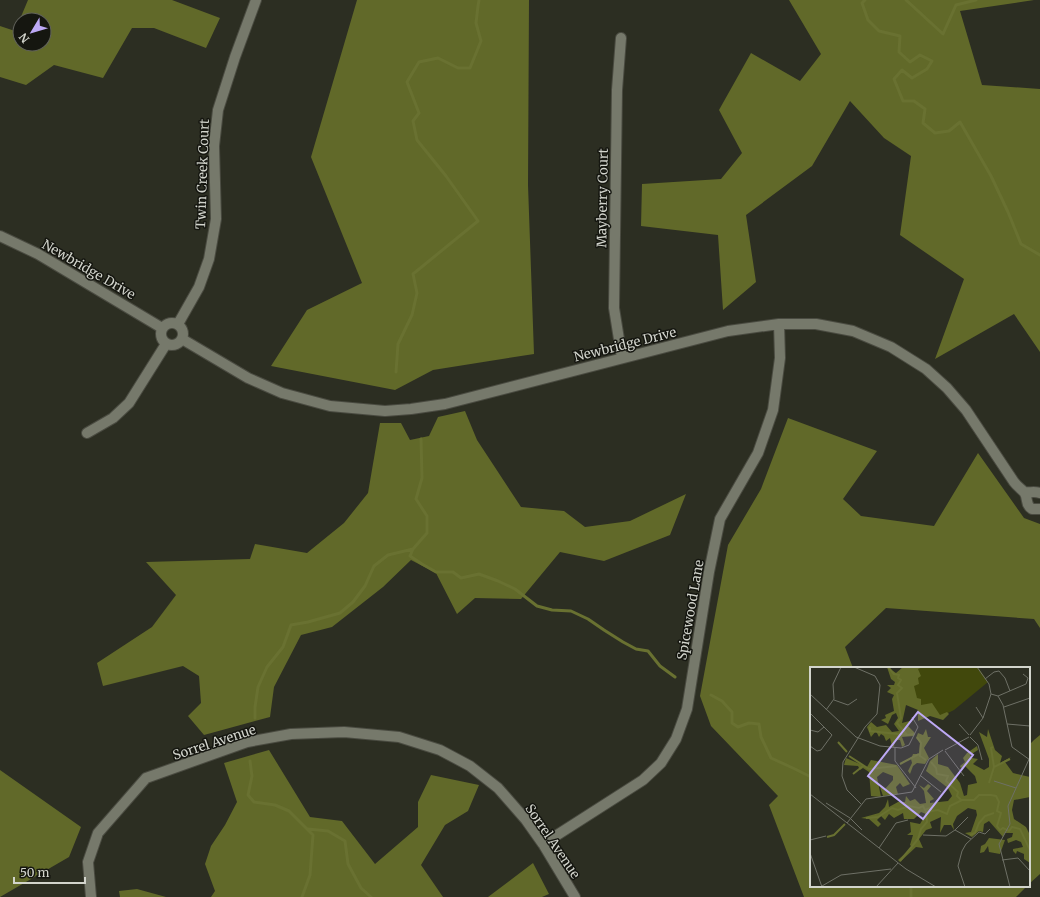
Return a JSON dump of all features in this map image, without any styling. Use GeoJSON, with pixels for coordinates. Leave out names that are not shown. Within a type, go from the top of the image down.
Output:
{"type":"FeatureCollection","features":[{"type":"Feature","properties":{"kind":"street","name":"Twin Creek Court"},"geometry":{"type":"LineString","coordinates":[[178,324],[199,287],[209,259],[216,220],[214,146],[218,110],[256,0]]}},
{"type":"Feature","properties":{"kind":"street","name":"Mayberry Court"},"geometry":{"type":"LineString","coordinates":[[621,38],[617,90],[614,308],[622,358]]}},
{"type":"Feature","properties":{"kind":"street","name":"Newbridge Drive"},"geometry":{"type":"LineString","coordinates":[[0,236],[38,254],[162,328]]}},
{"type":"Feature","properties":{"kind":"street"},"geometry":{"type":"LineString","coordinates":[[170,323],[178,324],[182,330],[182,339],[178,344],[171,346],[166,344],[160,336],[162,328],[170,323]]}},
{"type":"Feature","properties":{"kind":"street","name":"Newbridge Drive"},"geometry":{"type":"LineString","coordinates":[[182,339],[248,378],[282,393],[330,406],[385,411],[445,404],[728,331],[779,324],[816,324],[852,331],[891,347],[926,369],[948,388],[966,410],[1014,482],[1024,492],[1027,506],[1035,510],[1040,509]]}},
{"type":"Feature","properties":{"kind":"street","name":"Spicewood Lane"},"geometry":{"type":"LineString","coordinates":[[543,844],[643,780],[661,763],[676,739],[687,709],[709,572],[720,520],[758,453],[774,410],[780,358],[779,324]]}},
{"type":"Feature","properties":{"kind":"street"},"geometry":{"type":"LineString","coordinates":[[87,433],[113,418],[129,403],[166,344]]}},
{"type":"Feature","properties":{"kind":"street"},"geometry":{"type":"LineString","coordinates":[[1024,492],[1040,493]]}},
{"type":"Feature","properties":{"kind":"street","name":"Sorrel Avenue"},"geometry":{"type":"LineString","coordinates":[[91,897],[88,862],[98,833],[146,778],[247,742],[291,734],[344,732],[399,737],[440,750],[470,766],[498,788],[526,820],[543,844],[575,897]]}},
{"type":"Feature","properties":{"kind":"green space"},"geometry":{"type":"Polygon","coordinates":[[[28,0],[172,0],[220,18],[206,48],[154,28],[132,28],[103,78],[54,65],[26,85],[0,77],[0,26],[12,30],[12,52],[52,52],[52,12],[23,12],[28,0]]]}},
{"type":"Feature","properties":{"kind":"green space"},"geometry":{"type":"Polygon","coordinates":[[[357,0],[529,0],[528,185],[534,354],[433,370],[395,390],[271,366],[307,310],[362,283],[311,157],[357,0]]]}},
{"type":"Feature","properties":{"kind":"green space"},"geometry":{"type":"Polygon","coordinates":[[[789,0],[1034,0],[960,11],[982,85],[1040,89],[1040,352],[1014,314],[935,359],[964,279],[900,235],[911,156],[884,138],[850,101],[812,166],[746,215],[756,282],[723,310],[718,235],[641,226],[642,184],[721,179],[742,153],[719,110],[751,53],[800,81],[821,54],[789,0]]]}},
{"type":"Feature","properties":{"kind":"green space"},"geometry":{"type":"Polygon","coordinates":[[[465,411],[477,440],[521,507],[564,511],[585,527],[630,521],[686,494],[670,535],[604,561],[560,552],[521,599],[475,598],[457,614],[436,573],[411,560],[383,587],[332,627],[301,635],[274,687],[270,717],[204,735],[188,716],[201,703],[199,676],[183,666],[103,686],[97,663],[152,627],[176,595],[146,562],[250,559],[255,544],[307,553],[344,523],[368,493],[380,423],[401,423],[410,440],[429,436],[438,417],[465,411]]]}},
{"type":"Feature","properties":{"kind":"green space"},"geometry":{"type":"Polygon","coordinates":[[[788,418],[877,451],[843,499],[861,516],[934,526],[978,453],[1024,518],[1040,524],[1040,628],[1034,619],[886,608],[845,647],[853,667],[810,667],[810,887],[1026,887],[1016,897],[804,897],[769,805],[778,796],[711,726],[700,696],[728,545],[761,489],[788,418]]]}},
{"type":"Feature","properties":{"kind":"green space"},"geometry":{"type":"Polygon","coordinates":[[[1040,735],[1040,874],[1030,883],[1030,744],[1040,735]]]}},
{"type":"Feature","properties":{"kind":"green space"},"geometry":{"type":"Polygon","coordinates":[[[269,750],[310,817],[342,821],[375,864],[418,827],[418,802],[431,775],[479,785],[468,811],[445,825],[421,865],[443,897],[211,897],[215,891],[205,864],[211,846],[225,825],[237,802],[224,763],[269,750]]]}},
{"type":"Feature","properties":{"kind":"green space"},"geometry":{"type":"Polygon","coordinates":[[[0,770],[81,827],[69,857],[0,897],[0,770]]]}},
{"type":"Feature","properties":{"kind":"green space"},"geometry":{"type":"Polygon","coordinates":[[[533,863],[549,894],[542,897],[488,897],[533,863]]]}},
{"type":"Feature","properties":{"kind":"green space"},"geometry":{"type":"Polygon","coordinates":[[[137,889],[166,897],[120,897],[119,891],[137,889]]]}},
{"type":"Feature","properties":{"kind":"waterway"},"geometry":{"type":"LineString","coordinates":[[396,372],[398,344],[412,315],[417,293],[413,274],[478,221],[446,176],[417,140],[413,121],[419,113],[407,82],[419,62],[438,58],[458,68],[470,68],[481,41],[476,23],[479,0]]}},
{"type":"Feature","properties":{"kind":"waterway"},"geometry":{"type":"LineString","coordinates":[[865,0],[862,3],[868,20],[879,31],[900,36],[899,52],[910,62],[920,55],[932,61],[927,69],[912,78],[902,70],[894,79],[903,101],[914,101],[925,109],[923,123],[935,133],[949,131],[960,122],[991,176],[1021,244],[1040,255]]}},
{"type":"Feature","properties":{"kind":"waterway"},"geometry":{"type":"LineString","coordinates":[[906,0],[943,34],[956,5],[976,0]]}},
{"type":"Feature","properties":{"kind":"waterway"},"geometry":{"type":"LineString","coordinates":[[255,718],[258,687],[267,667],[283,647],[291,625],[340,613],[353,602],[365,586],[374,566],[388,555],[413,549],[427,533],[427,516],[416,499],[422,478],[421,439]]}},
{"type":"Feature","properties":{"kind":"waterway"},"geometry":{"type":"LineString","coordinates":[[413,549],[410,556],[436,572],[453,572],[461,578],[479,574],[515,589],[537,606],[552,610],[571,611],[588,619],[636,649],[648,651],[660,666],[675,677]]}},
{"type":"Feature","properties":{"kind":"waterway"},"geometry":{"type":"LineString","coordinates":[[711,695],[722,701],[732,712],[732,723],[738,727],[749,723],[759,724],[761,737],[771,758],[810,776]]}},
{"type":"Feature","properties":{"kind":"waterway"},"geometry":{"type":"LineString","coordinates":[[250,761],[252,776],[248,795],[254,802],[275,805],[289,811],[313,835],[310,875],[302,897]]}},
{"type":"Feature","properties":{"kind":"waterway"},"geometry":{"type":"LineString","coordinates":[[308,829],[328,831],[345,841],[348,864],[361,888],[371,897]]}},
{"type":"Feature","properties":{"kind":"waterway"},"geometry":{"type":"LineString","coordinates":[[911,887],[911,897]]}}]}
